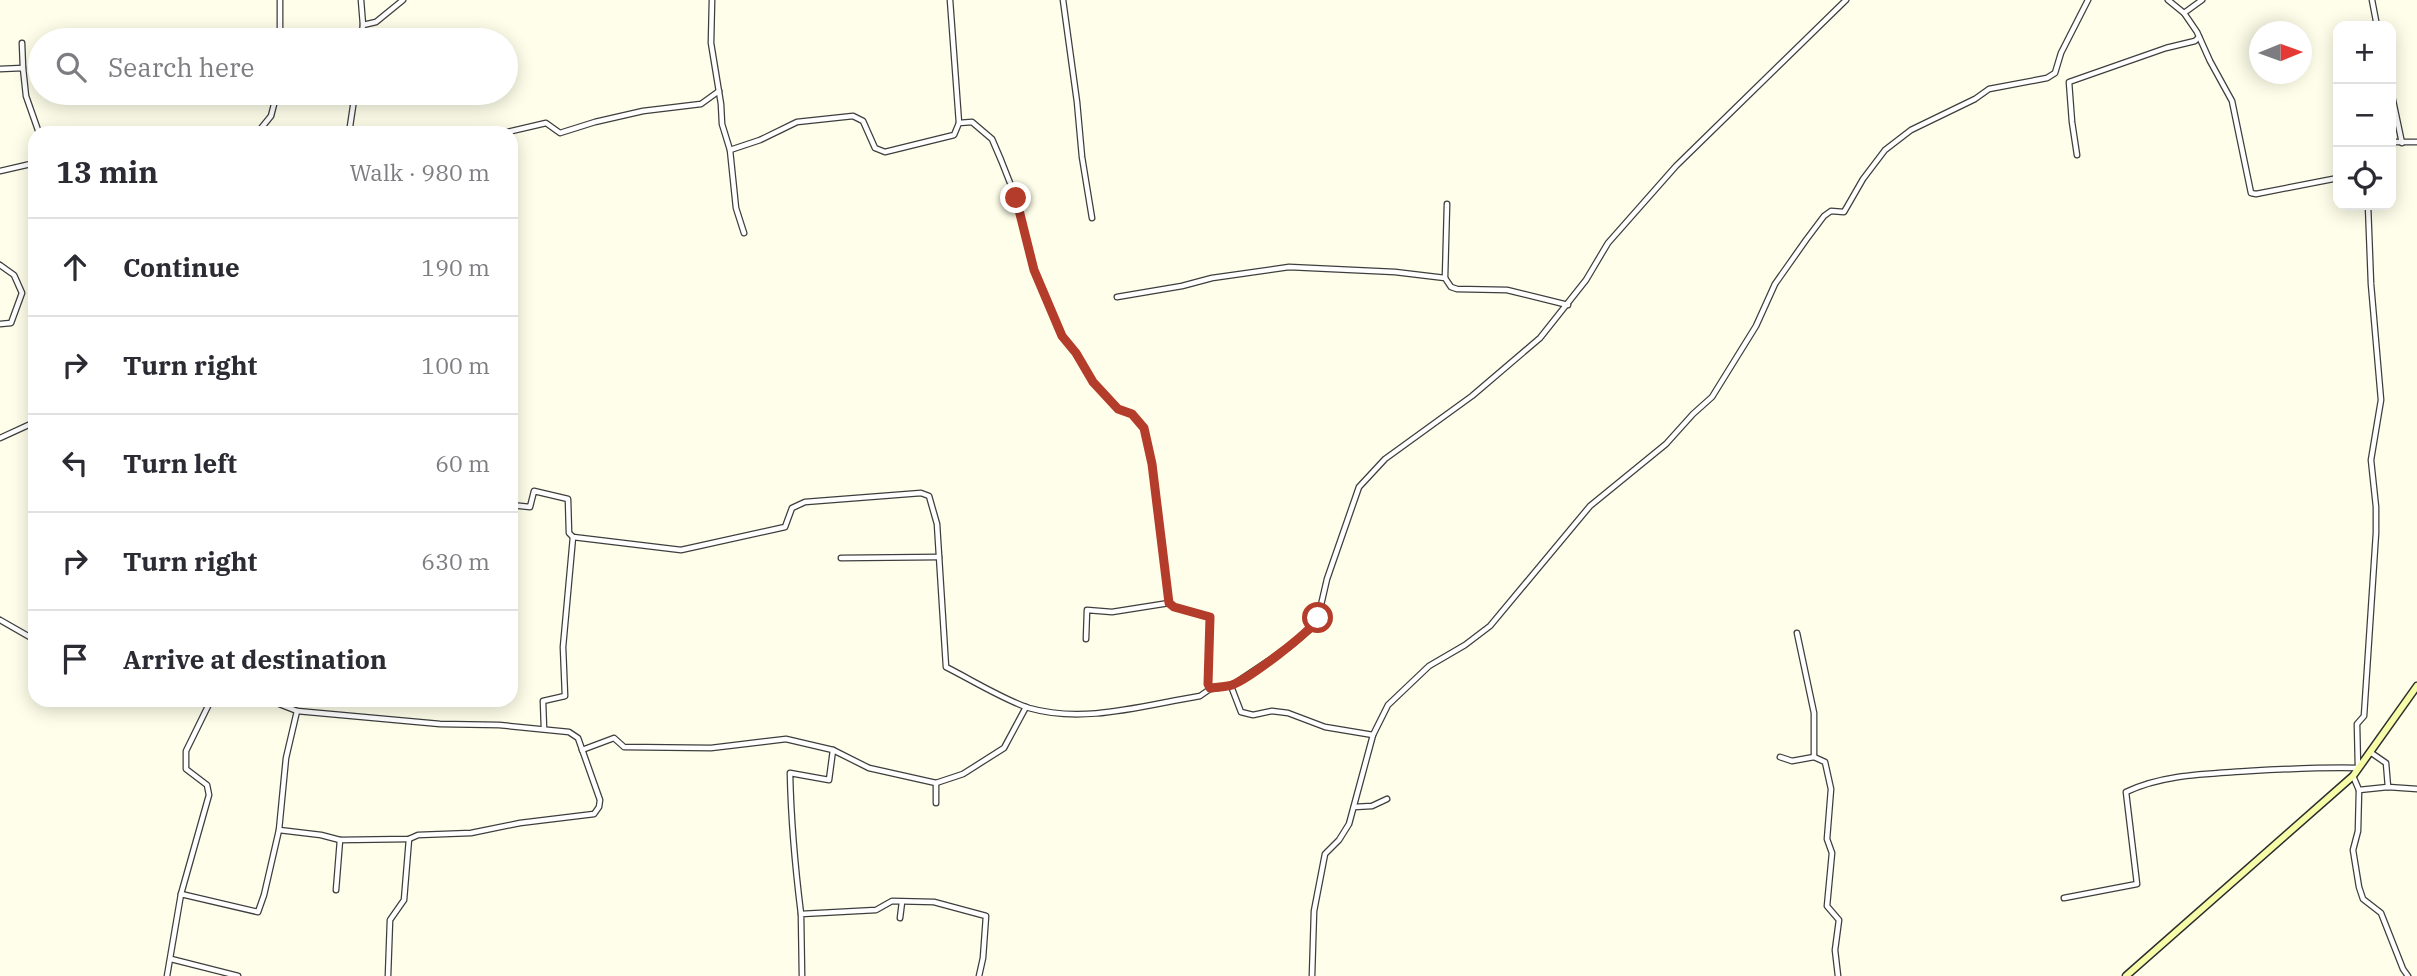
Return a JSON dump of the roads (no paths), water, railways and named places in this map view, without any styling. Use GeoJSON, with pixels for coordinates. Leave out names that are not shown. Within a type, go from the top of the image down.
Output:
{"type":"FeatureCollection","features":[{"type":"Feature","properties":{"kind":"street"},"geometry":{"type":"LineString","coordinates":[[280,0],[280,28]]}},
{"type":"Feature","properties":{"kind":"street"},"geometry":{"type":"LineString","coordinates":[[360,0],[363,28]]}},
{"type":"Feature","properties":{"kind":"street"},"geometry":{"type":"LineString","coordinates":[[363,25],[376,22],[403,0]]}},
{"type":"Feature","properties":{"kind":"street"},"geometry":{"type":"LineString","coordinates":[[712,0],[711,43],[722,124],[730,150],[736,208],[744,233]]}},
{"type":"Feature","properties":{"kind":"street"},"geometry":{"type":"LineString","coordinates":[[730,150],[760,140],[797,122],[853,116],[863,121],[875,148],[885,152],[954,135],[959,123],[950,0]]}},
{"type":"Feature","properties":{"kind":"street"},"geometry":{"type":"LineString","coordinates":[[1063,0],[1092,218]]}},
{"type":"Feature","properties":{"kind":"street"},"geometry":{"type":"LineString","coordinates":[[518,506],[530,507],[534,491],[568,499],[569,533],[573,537],[681,550],[785,527],[792,508],[805,502],[921,493],[929,496],[937,523],[946,667],[1026,707],[1049,713],[1080,716],[1200,696],[1210,688],[1231,685],[1289,647],[1314,626],[1327,579],[1359,487],[1385,459],[1472,396],[1541,338],[1586,280],[1608,243],[1676,166],[1846,0]]}},
{"type":"Feature","properties":{"kind":"street"},"geometry":{"type":"LineString","coordinates":[[1312,976],[1314,911],[1325,854],[1349,824],[1373,735],[1388,705],[1417,675],[1490,626],[1590,506],[1666,444],[1712,397],[1756,326],[1775,284],[1805,240],[1824,216],[1831,211],[1844,212],[1863,179],[1885,150],[1911,130],[1975,99],[1989,89],[2047,78],[2055,73],[2061,53],[2088,0]]}},
{"type":"Feature","properties":{"kind":"street"},"geometry":{"type":"LineString","coordinates":[[2168,0],[2184,13],[2232,101],[2251,193],[2333,179]]}},
{"type":"Feature","properties":{"kind":"street"},"geometry":{"type":"LineString","coordinates":[[2184,13],[2202,0]]}},
{"type":"Feature","properties":{"kind":"street"},"geometry":{"type":"LineString","coordinates":[[2372,0],[2376,21]]}},
{"type":"Feature","properties":{"kind":"street"},"geometry":{"type":"LineString","coordinates":[[2077,155],[2069,82],[2166,48],[2195,41],[2199,37]]}},
{"type":"Feature","properties":{"kind":"street"},"geometry":{"type":"LineString","coordinates":[[22,43],[28,102]]}},
{"type":"Feature","properties":{"kind":"street"},"geometry":{"type":"LineString","coordinates":[[0,69],[23,68]]}},
{"type":"Feature","properties":{"kind":"street"},"geometry":{"type":"LineString","coordinates":[[518,130],[547,123],[559,133],[643,111],[701,104],[719,91]]}},
{"type":"Feature","properties":{"kind":"street"},"geometry":{"type":"LineString","coordinates":[[29,105],[36,126]]}},
{"type":"Feature","properties":{"kind":"street"},"geometry":{"type":"LineString","coordinates":[[263,126],[271,116],[274,105]]}},
{"type":"Feature","properties":{"kind":"street"},"geometry":{"type":"LineString","coordinates":[[350,126],[353,105]]}},
{"type":"Feature","properties":{"kind":"street"},"geometry":{"type":"LineString","coordinates":[[2396,115],[2402,143]]}},
{"type":"Feature","properties":{"kind":"street"},"geometry":{"type":"LineString","coordinates":[[959,123],[972,122],[992,139],[1016,198],[1041,289],[1062,336],[1076,353],[1093,382],[1118,409],[1132,414],[1144,428],[1152,464],[1169,603],[1174,607],[1210,617],[1210,688]]}},
{"type":"Feature","properties":{"kind":"street"},"geometry":{"type":"LineString","coordinates":[[2396,142],[2417,142]]}},
{"type":"Feature","properties":{"kind":"street"},"geometry":{"type":"LineString","coordinates":[[0,171],[28,165]]}},
{"type":"Feature","properties":{"kind":"street"},"geometry":{"type":"LineString","coordinates":[[1447,204],[1445,278],[1451,287],[1507,290],[1568,305]]}},
{"type":"Feature","properties":{"kind":"street"},"geometry":{"type":"LineString","coordinates":[[2358,768],[2357,724],[2364,716],[2376,533],[2371,460],[2381,400],[2371,285],[2368,210]]}},
{"type":"Feature","properties":{"kind":"street"},"geometry":{"type":"LineString","coordinates":[[0,265],[14,275],[22,293],[11,323],[0,324]]}},
{"type":"Feature","properties":{"kind":"street"},"geometry":{"type":"LineString","coordinates":[[1118,297],[1212,278],[1289,267],[1395,272],[1445,278]]}},
{"type":"Feature","properties":{"kind":"street"},"geometry":{"type":"LineString","coordinates":[[0,438],[28,425]]}},
{"type":"Feature","properties":{"kind":"street"},"geometry":{"type":"LineString","coordinates":[[544,729],[543,701],[565,696],[563,647],[573,537]]}},
{"type":"Feature","properties":{"kind":"street"},"geometry":{"type":"LineString","coordinates":[[841,558],[939,558]]}},
{"type":"Feature","properties":{"kind":"street"},"geometry":{"type":"LineString","coordinates":[[1086,639],[1087,610],[1112,611],[1169,603]]}},
{"type":"Feature","properties":{"kind":"street"},"geometry":{"type":"LineString","coordinates":[[0,620],[28,636]]}},
{"type":"Feature","properties":{"kind":"street"},"geometry":{"type":"LineString","coordinates":[[1797,633],[1814,713],[1814,757]]}},
{"type":"Feature","properties":{"kind":"street"},"geometry":{"type":"LineString","coordinates":[[1231,685],[1241,712],[1253,715],[1272,711],[1288,713],[1325,727],[1373,735]]}},
{"type":"Feature","properties":{"kind":"street"},"geometry":{"type":"LineString","coordinates":[[2126,976],[2353,776],[2417,685]]}},
{"type":"Feature","properties":{"kind":"street"},"geometry":{"type":"LineString","coordinates":[[167,976],[181,894],[209,794],[207,785],[186,769],[186,751],[208,707]]}},
{"type":"Feature","properties":{"kind":"street"},"geometry":{"type":"LineString","coordinates":[[279,830],[340,839],[410,839],[418,835],[471,833],[520,823],[594,814],[600,800],[578,738],[569,733],[499,725],[440,724],[289,707]]}},
{"type":"Feature","properties":{"kind":"street"},"geometry":{"type":"LineString","coordinates":[[582,750],[614,738],[624,747],[711,748],[786,739],[833,750],[869,768],[936,783],[963,774],[1004,748],[1026,707]]}},
{"type":"Feature","properties":{"kind":"street"},"geometry":{"type":"LineString","coordinates":[[181,894],[258,912],[279,830],[286,758],[297,710]]}},
{"type":"Feature","properties":{"kind":"street"},"geometry":{"type":"LineString","coordinates":[[802,976],[801,914],[792,845],[794,831],[791,822],[790,773],[829,780],[833,750]]}},
{"type":"Feature","properties":{"kind":"street"},"geometry":{"type":"LineString","coordinates":[[2370,752],[2386,763],[2388,787]]}},
{"type":"Feature","properties":{"kind":"street"},"geometry":{"type":"LineString","coordinates":[[1780,757],[1791,761],[1814,757],[1825,762],[1831,789],[1827,839],[1832,853],[1827,906],[1839,920],[1835,950],[1838,976]]}},
{"type":"Feature","properties":{"kind":"street"},"geometry":{"type":"LineString","coordinates":[[2064,898],[2137,884],[2126,792],[2141,784],[2209,774],[2358,768]]}},
{"type":"Feature","properties":{"kind":"street"},"geometry":{"type":"LineString","coordinates":[[2353,776],[2359,790],[2358,831],[2353,850],[2359,887],[2363,899],[2381,913],[2403,970],[2408,976]]}},
{"type":"Feature","properties":{"kind":"street"},"geometry":{"type":"LineString","coordinates":[[936,783],[936,803]]}},
{"type":"Feature","properties":{"kind":"street"},"geometry":{"type":"LineString","coordinates":[[2359,790],[2388,787],[2417,789]]}},
{"type":"Feature","properties":{"kind":"street"},"geometry":{"type":"LineString","coordinates":[[1354,807],[1372,806],[1387,799]]}},
{"type":"Feature","properties":{"kind":"street"},"geometry":{"type":"LineString","coordinates":[[336,890],[340,839]]}},
{"type":"Feature","properties":{"kind":"street"},"geometry":{"type":"LineString","coordinates":[[388,976],[390,920],[404,900],[410,839]]}},
{"type":"Feature","properties":{"kind":"street"},"geometry":{"type":"LineString","coordinates":[[801,914],[876,910],[892,901],[934,902],[986,916],[979,976]]}},
{"type":"Feature","properties":{"kind":"street"},"geometry":{"type":"LineString","coordinates":[[900,918],[902,902]]}},
{"type":"Feature","properties":{"kind":"street"},"geometry":{"type":"LineString","coordinates":[[171,958],[237,976]]}}]}
